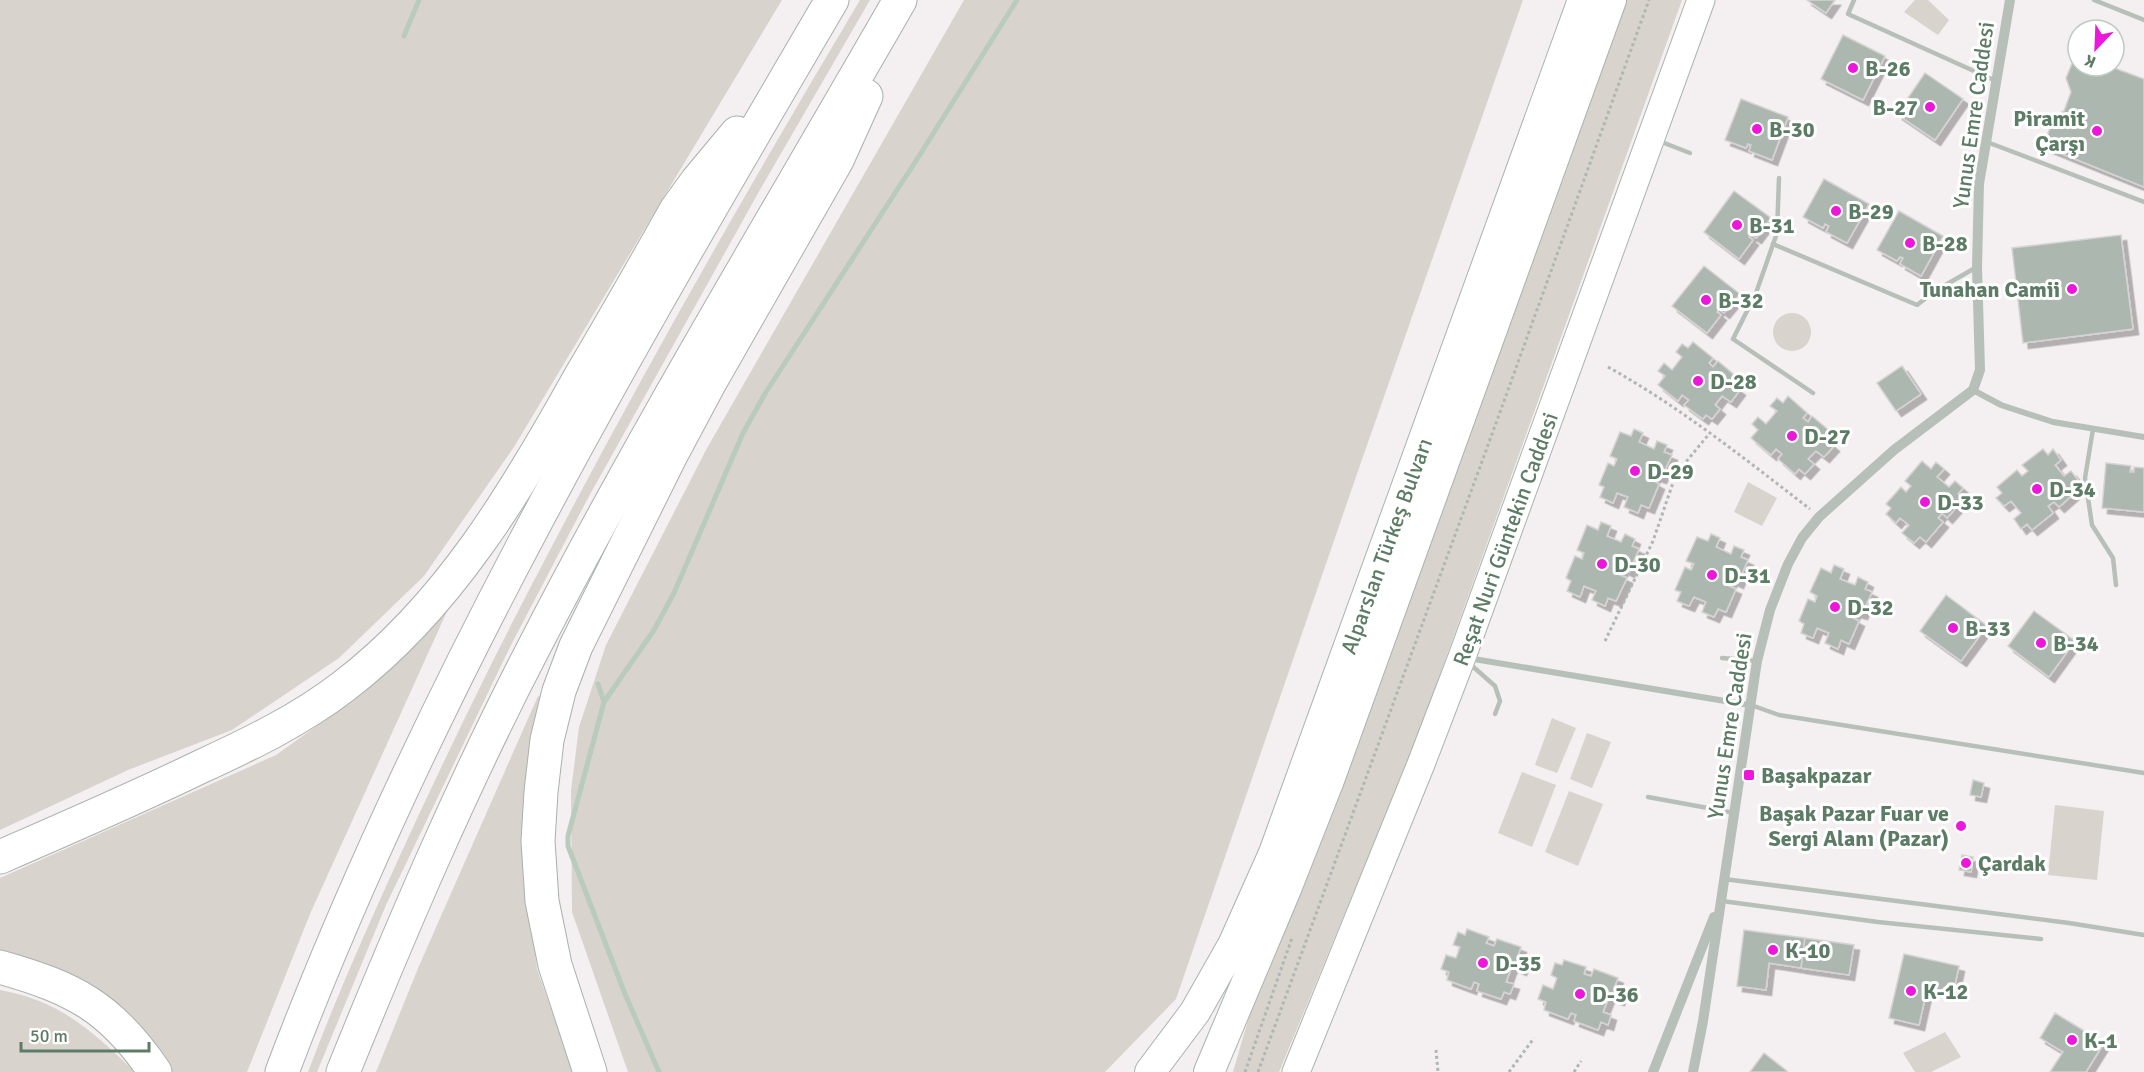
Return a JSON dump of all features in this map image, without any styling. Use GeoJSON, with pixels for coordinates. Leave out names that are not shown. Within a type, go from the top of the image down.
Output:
{"type":"FeatureCollection","features":[{"type":"Feature","properties":{"kind":"highway"},"geometry":{"type":"LineString","coordinates":[[282,1072],[343,922],[390,816],[484,620],[563,471],[832,0]]}},
{"type":"Feature","properties":{"kind":"highway"},"geometry":{"type":"LineString","coordinates":[[343,1072],[389,957],[439,844],[540,635],[644,443],[892,13]]}},
{"type":"Feature","properties":{"kind":"highway"},"geometry":{"type":"LineString","coordinates":[[590,1072],[555,964],[542,901],[538,842],[541,792],[547,740],[560,691],[576,646],[671,455],[837,159],[866,95],[892,13]]}},
{"type":"Feature","properties":{"kind":"highway"},"geometry":{"type":"LineString","coordinates":[[0,857],[182,776],[276,730],[343,687],[403,634],[471,554],[511,496],[546,439],[676,210],[740,129],[778,92]]}},
{"type":"Feature","properties":{"kind":"highway"},"geometry":{"type":"LineString","coordinates":[[0,967],[65,988],[87,1001],[114,1022],[138,1048],[155,1072]]}},
{"type":"Feature","properties":{"kind":"main road","name":"Alparslan Türkeş Bulvarı"},"geometry":{"type":"LineString","coordinates":[[1150,1072],[1195,1012],[1233,945],[1274,854],[1583,0]]}},
{"type":"Feature","properties":{"kind":"main road","name":"Alparslan Türkeş Bulvarı"},"geometry":{"type":"LineString","coordinates":[[1209,1072],[1329,780],[1611,0]]}},
{"type":"Feature","properties":{"kind":"main road","name":"Reşat Nuri Güntekin Caddesi"},"geometry":{"type":"LineString","coordinates":[[1296,1072],[1462,657],[1701,0]]}},
{"type":"Feature","properties":{"kind":"street","name":"Yunus Emre Caddesi"},"geometry":{"type":"LineString","coordinates":[[1693,1072],[1735,813],[1756,661],[1770,610],[1788,564],[1802,538],[1819,516],[1894,450],[1973,390],[1980,370],[1977,267],[1979,184],[2010,0]]}},
{"type":"Feature","properties":{"kind":"street"},"geometry":{"type":"LineString","coordinates":[[1973,390],[2001,405],[2053,422],[2144,437]]}},
{"type":"Feature","properties":{"kind":"street"},"geometry":{"type":"LineString","coordinates":[[1462,657],[1749,705]]}},
{"type":"Feature","properties":{"kind":"street","name":"Yunus Emre Caddesi"},"geometry":{"type":"LineString","coordinates":[[1653,1072],[1720,900]]}},
{"type":"Feature","properties":{"kind":"lane"},"geometry":{"type":"LineString","coordinates":[[1854,0],[1848,14],[1996,81]]}},
{"type":"Feature","properties":{"kind":"lane"},"geometry":{"type":"LineString","coordinates":[[2094,0],[2144,20]]}},
{"type":"Feature","properties":{"kind":"lane"},"geometry":{"type":"LineString","coordinates":[[2114,0],[2115,8]]}},
{"type":"Feature","properties":{"kind":"lane"},"geometry":{"type":"LineString","coordinates":[[1650,138],[1690,153]]}},
{"type":"Feature","properties":{"kind":"lane"},"geometry":{"type":"LineString","coordinates":[[1987,142],[2144,202]]}},
{"type":"Feature","properties":{"kind":"lane"},"geometry":{"type":"LineString","coordinates":[[1779,178],[1777,233],[1756,293],[1732,339],[1813,393]]}},
{"type":"Feature","properties":{"kind":"lane"},"geometry":{"type":"LineString","coordinates":[[1773,244],[1917,304],[1977,267]]}},
{"type":"Feature","properties":{"kind":"lane"},"geometry":{"type":"LineString","coordinates":[[2093,429],[2085,478],[2092,525],[2113,558],[2116,585]]}},
{"type":"Feature","properties":{"kind":"lane"},"geometry":{"type":"LineString","coordinates":[[1462,657],[1495,686],[1500,701],[1495,714]]}},
{"type":"Feature","properties":{"kind":"lane"},"geometry":{"type":"LineString","coordinates":[[1722,658],[1756,661]]}},
{"type":"Feature","properties":{"kind":"lane"},"geometry":{"type":"LineString","coordinates":[[1749,705],[1779,715],[2144,772]]}},
{"type":"Feature","properties":{"kind":"lane"},"geometry":{"type":"LineString","coordinates":[[1648,797],[1735,813]]}},
{"type":"Feature","properties":{"kind":"lane"},"geometry":{"type":"LineString","coordinates":[[1724,879],[2069,923],[2144,935]]}},
{"type":"Feature","properties":{"kind":"lane"},"geometry":{"type":"LineString","coordinates":[[1720,900],[1878,922],[2041,939]]}},
{"type":"Feature","properties":{"kind":"path"},"geometry":{"type":"LineString","coordinates":[[1258,1072],[1649,0]]}},
{"type":"Feature","properties":{"kind":"path"},"geometry":{"type":"LineString","coordinates":[[1608,367],[1639,385],[1709,434],[1819,516]]}},
{"type":"Feature","properties":{"kind":"path"},"geometry":{"type":"LineString","coordinates":[[1605,641],[1653,542],[1676,474],[1709,434]]}},
{"type":"Feature","properties":{"kind":"path"},"geometry":{"type":"LineString","coordinates":[[1509,1072],[1534,1038]]}},
{"type":"Feature","properties":{"kind":"path"},"geometry":{"type":"LineString","coordinates":[[1436,1050],[1437,1072]]}},
{"type":"Feature","properties":{"kind":"path"},"geometry":{"type":"LineString","coordinates":[[1574,1072],[1581,1061]]}},
{"type":"Feature","properties":{"kind":"shaded area"},"geometry":{"type":"Polygon","coordinates":[[[0,0],[782,0],[514,447],[424,576],[339,658],[232,730],[128,770],[0,830],[0,0]]]}},
{"type":"Feature","properties":{"kind":"shaded area"},"geometry":{"type":"Polygon","coordinates":[[[860,0],[870,0],[761,188],[588,498],[511,645],[386,905],[317,1072],[308,1072],[351,965],[398,860],[530,588],[701,273],[860,0]]]}},
{"type":"Feature","properties":{"kind":"shaded area"},"geometry":{"type":"Polygon","coordinates":[[[964,0],[1523,0],[1176,999],[1105,1072],[628,1072],[572,912],[571,791],[579,727],[606,645],[706,450],[964,0]]]}},
{"type":"Feature","properties":{"kind":"shaded area"},"geometry":{"type":"Polygon","coordinates":[[[1623,0],[1682,0],[1415,744],[1279,1072],[1233,1072],[1255,996],[1623,0]]]}},
{"type":"Feature","properties":{"kind":"shaded area"},"geometry":{"type":"Polygon","coordinates":[[[1915,0],[1928,0],[1949,20],[1938,35],[1904,12],[1915,0]]]}},
{"type":"Feature","properties":{"kind":"shaded area"},"geometry":{"type":"Polygon","coordinates":[[[1792,313],[1806,318],[1811,332],[1806,346],[1792,351],[1778,346],[1773,332],[1778,318],[1792,313]]]}},
{"type":"Feature","properties":{"kind":"shaded area"},"geometry":{"type":"Polygon","coordinates":[[[1748,482],[1777,498],[1762,526],[1734,512],[1748,482]]]}},
{"type":"Feature","properties":{"kind":"shaded area"},"geometry":{"type":"Polygon","coordinates":[[[449,607],[310,914],[247,1072],[171,1072],[86,984],[46,964],[0,950],[0,878],[276,755],[342,708],[400,658],[449,607]]]}},
{"type":"Feature","properties":{"kind":"shaded area"},"geometry":{"type":"Polygon","coordinates":[[[538,696],[542,698],[530,908],[537,969],[573,1072],[376,1072],[419,966],[538,696]]]}},
{"type":"Feature","properties":{"kind":"shaded area"},"geometry":{"type":"Polygon","coordinates":[[[1552,718],[1576,728],[1557,773],[1535,765],[1552,718]]]}},
{"type":"Feature","properties":{"kind":"shaded area"},"geometry":{"type":"Polygon","coordinates":[[[1587,733],[1611,742],[1592,788],[1570,779],[1587,733]]]}},
{"type":"Feature","properties":{"kind":"shaded area"},"geometry":{"type":"Polygon","coordinates":[[[1522,772],[1556,785],[1532,847],[1498,833],[1522,772]]]}},
{"type":"Feature","properties":{"kind":"shaded area"},"geometry":{"type":"Polygon","coordinates":[[[1569,791],[1603,804],[1578,866],[1545,852],[1569,791]]]}},
{"type":"Feature","properties":{"kind":"shaded area"},"geometry":{"type":"Polygon","coordinates":[[[2055,805],[2104,811],[2097,880],[2048,875],[2055,805]]]}},
{"type":"Feature","properties":{"kind":"shaded area"},"geometry":{"type":"Polygon","coordinates":[[[0,990],[22,995],[58,1010],[104,1043],[135,1072],[0,1072],[0,990]]]}},
{"type":"Feature","properties":{"kind":"shaded area"},"geometry":{"type":"Polygon","coordinates":[[[1945,1032],[1961,1057],[1931,1072],[1915,1072],[1903,1053],[1945,1032]]]}},
{"type":"Feature","properties":{"kind":"building"},"geometry":{"type":"Polygon","coordinates":[[[1807,0],[1835,0],[1826,13],[1807,0]]]}},
{"type":"Feature","properties":{"kind":"building","name":"B-26"},"geometry":{"type":"Polygon","coordinates":[[[1843,35],[1885,56],[1863,100],[1821,79],[1843,35]]]}},
{"type":"Feature","properties":{"kind":"building","name":"Piramit Çarşı"},"geometry":{"type":"Polygon","coordinates":[[[2126,72],[2144,79],[2144,187],[2043,146],[2055,115],[2064,111],[2071,92],[2066,78],[2126,78],[2126,72]]]}},
{"type":"Feature","properties":{"kind":"building","name":"B-27"},"geometry":{"type":"Polygon","coordinates":[[[1925,73],[1963,99],[1935,140],[1897,114],[1925,73]]]}},
{"type":"Feature","properties":{"kind":"building","name":"B-30"},"geometry":{"type":"Polygon","coordinates":[[[1741,99],[1788,117],[1772,160],[1749,151],[1751,145],[1748,144],[1746,148],[1725,140],[1741,99]]]}},
{"type":"Feature","properties":{"kind":"building","name":"B-29"},"geometry":{"type":"Polygon","coordinates":[[[1824,179],[1869,204],[1847,243],[1826,232],[1829,226],[1825,224],[1823,228],[1803,217],[1824,179]]]}},
{"type":"Feature","properties":{"kind":"building","name":"B-31"},"geometry":{"type":"Polygon","coordinates":[[[1734,191],[1771,218],[1756,238],[1751,235],[1749,237],[1753,240],[1739,259],[1704,232],[1734,191]]]}},
{"type":"Feature","properties":{"kind":"building","name":"B-28"},"geometry":{"type":"Polygon","coordinates":[[[1899,211],[1943,236],[1921,276],[1900,264],[1903,258],[1900,257],[1897,261],[1877,250],[1899,211]]]}},
{"type":"Feature","properties":{"kind":"building","name":"Tunahan Camii"},"geometry":{"type":"Polygon","coordinates":[[[2121,235],[2133,329],[2023,343],[2012,248],[2121,235]]]}},
{"type":"Feature","properties":{"kind":"building","name":"B-32"},"geometry":{"type":"Polygon","coordinates":[[[1704,266],[1740,294],[1724,313],[1719,309],[1717,312],[1721,315],[1707,333],[1672,306],[1704,266]]]}},
{"type":"Feature","properties":{"kind":"building","name":"D-28"},"geometry":{"type":"Polygon","coordinates":[[[1693,342],[1713,358],[1709,363],[1713,367],[1718,361],[1738,378],[1733,385],[1740,390],[1731,402],[1722,396],[1715,405],[1720,409],[1712,419],[1706,415],[1703,419],[1684,405],[1689,400],[1682,395],[1678,401],[1658,385],[1665,376],[1658,371],[1664,363],[1672,370],[1682,357],[1676,352],[1682,344],[1688,348],[1693,342]]]}},
{"type":"Feature","properties":{"kind":"building"},"geometry":{"type":"Polygon","coordinates":[[[1902,366],[1921,394],[1896,411],[1877,383],[1902,366]]]}},
{"type":"Feature","properties":{"kind":"building","name":"D-27"},"geometry":{"type":"Polygon","coordinates":[[[1788,396],[1807,413],[1803,418],[1808,422],[1812,416],[1832,433],[1827,440],[1834,446],[1824,457],[1816,451],[1808,459],[1814,464],[1805,474],[1799,469],[1795,474],[1778,459],[1782,454],[1776,449],[1771,455],[1751,438],[1758,430],[1752,424],[1758,417],[1766,424],[1777,411],[1770,406],[1777,398],[1783,403],[1788,396]]]}},
{"type":"Feature","properties":{"kind":"building","name":"D-29"},"geometry":{"type":"Polygon","coordinates":[[[1634,429],[1643,433],[1639,442],[1654,449],[1657,441],[1667,445],[1664,452],[1672,455],[1661,478],[1655,476],[1653,481],[1659,484],[1649,508],[1641,505],[1638,513],[1624,507],[1628,497],[1617,493],[1613,503],[1600,497],[1604,487],[1599,485],[1608,463],[1614,466],[1617,459],[1610,456],[1620,432],[1631,436],[1634,429]]]}},
{"type":"Feature","properties":{"kind":"building","name":"D-34"},"geometry":{"type":"Polygon","coordinates":[[[2043,449],[2048,455],[2053,449],[2061,460],[2055,465],[2064,476],[2071,471],[2078,480],[2072,485],[2077,491],[2059,507],[2054,502],[2048,506],[2053,513],[2032,530],[2027,524],[2021,529],[2014,519],[2021,513],[2011,501],[2004,506],[1996,498],[2002,493],[1997,487],[2017,470],[2022,476],[2028,471],[2022,465],[2043,449]]]}},
{"type":"Feature","properties":{"kind":"building","name":"D-33"},"geometry":{"type":"Polygon","coordinates":[[[1922,461],[1931,469],[1936,462],[1944,469],[1937,477],[1949,487],[1955,481],[1963,488],[1958,494],[1964,499],[1947,518],[1942,513],[1938,518],[1943,522],[1926,542],[1920,537],[1914,543],[1902,533],[1909,525],[1900,518],[1896,523],[1886,514],[1891,508],[1886,504],[1901,487],[1906,492],[1911,486],[1905,481],[1922,461]]]}},
{"type":"Feature","properties":{"kind":"building"},"geometry":{"type":"Polygon","coordinates":[[[2106,463],[2131,466],[2130,472],[2134,472],[2134,467],[2144,468],[2144,512],[2102,508],[2106,463]]]}},
{"type":"Feature","properties":{"kind":"building","name":"D-30"},"geometry":{"type":"Polygon","coordinates":[[[1601,522],[1611,526],[1607,536],[1621,542],[1625,534],[1635,539],[1632,546],[1639,549],[1629,572],[1623,569],[1620,575],[1627,578],[1616,601],[1608,598],[1605,606],[1592,600],[1596,591],[1584,586],[1580,597],[1567,591],[1571,581],[1566,578],[1575,556],[1582,559],[1584,553],[1577,550],[1587,525],[1598,530],[1601,522]]]}},
{"type":"Feature","properties":{"kind":"building","name":"D-31"},"geometry":{"type":"Polygon","coordinates":[[[1711,534],[1720,538],[1716,547],[1731,554],[1734,546],[1744,550],[1741,557],[1748,560],[1738,583],[1732,580],[1729,586],[1736,589],[1726,612],[1718,609],[1714,617],[1702,612],[1706,602],[1694,597],[1689,606],[1677,601],[1681,592],[1675,590],[1685,567],[1691,570],[1694,564],[1686,561],[1697,537],[1708,541],[1711,534]]]}},
{"type":"Feature","properties":{"kind":"building","name":"D-32"},"geometry":{"type":"Polygon","coordinates":[[[1834,565],[1844,569],[1840,579],[1855,585],[1858,577],[1868,582],[1865,589],[1872,592],[1862,614],[1855,612],[1853,618],[1859,621],[1849,644],[1841,640],[1838,649],[1825,643],[1829,633],[1817,628],[1813,638],[1801,633],[1804,624],[1799,621],[1808,599],[1815,602],[1817,596],[1810,592],[1821,568],[1831,573],[1834,565]]]}},
{"type":"Feature","properties":{"kind":"building","name":"B-33"},"geometry":{"type":"Polygon","coordinates":[[[1946,595],[1987,626],[1961,661],[1920,631],[1946,595]]]}},
{"type":"Feature","properties":{"kind":"building","name":"B-34"},"geometry":{"type":"Polygon","coordinates":[[[2034,611],[2075,641],[2049,677],[2008,646],[2034,611]]]}},
{"type":"Feature","properties":{"kind":"building","name":"Çardak"},"geometry":{"type":"Polygon","coordinates":[[[1973,780],[1984,783],[1981,797],[1970,795],[1973,780]]]}},
{"type":"Feature","properties":{"kind":"building","name":"Çardak"},"geometry":{"type":"Polygon","coordinates":[[[1962,855],[1973,857],[1971,872],[1959,870],[1962,855]]]}},
{"type":"Feature","properties":{"kind":"building","name":"D-35"},"geometry":{"type":"Polygon","coordinates":[[[1467,929],[1489,937],[1486,943],[1494,946],[1497,939],[1521,947],[1517,958],[1525,961],[1521,970],[1512,966],[1506,982],[1514,984],[1510,994],[1504,992],[1501,999],[1477,991],[1479,984],[1474,982],[1471,989],[1447,980],[1449,972],[1441,969],[1446,955],[1456,958],[1460,947],[1453,945],[1458,932],[1465,935],[1467,929]]]}},
{"type":"Feature","properties":{"kind":"building","name":"K-10"},"geometry":{"type":"Polygon","coordinates":[[[1744,930],[1805,938],[1801,968],[1769,963],[1766,990],[1737,986],[1744,930]]]}},
{"type":"Feature","properties":{"kind":"building"},"geometry":{"type":"Polygon","coordinates":[[[1805,938],[1854,945],[1849,975],[1801,968],[1805,938]]]}},
{"type":"Feature","properties":{"kind":"building","name":"K-12"},"geometry":{"type":"Polygon","coordinates":[[[1904,954],[1959,966],[1953,994],[1927,989],[1919,1025],[1889,1018],[1904,954]]]}},
{"type":"Feature","properties":{"kind":"building","name":"D-36"},"geometry":{"type":"Polygon","coordinates":[[[1564,960],[1586,967],[1584,974],[1591,976],[1594,969],[1618,978],[1614,988],[1622,991],[1619,1000],[1609,997],[1603,1012],[1611,1015],[1608,1025],[1601,1022],[1598,1030],[1574,1021],[1576,1015],[1571,1013],[1568,1019],[1544,1010],[1546,1002],[1538,999],[1543,985],[1553,989],[1557,978],[1551,975],[1555,963],[1562,965],[1564,960]]]}},
{"type":"Feature","properties":{"kind":"building","name":"K-1"},"geometry":{"type":"Polygon","coordinates":[[[2055,1013],[2104,1043],[2086,1072],[2050,1072],[2063,1052],[2040,1038],[2055,1013]]]}},
{"type":"Feature","properties":{"kind":"building"},"geometry":{"type":"Polygon","coordinates":[[[1764,1053],[1787,1071],[1750,1072],[1764,1053]]]}},
{"type":"Feature","properties":{"kind":"waterway"},"geometry":{"type":"LineString","coordinates":[[404,36],[419,0]]}},
{"type":"Feature","properties":{"kind":"waterway"},"geometry":{"type":"LineString","coordinates":[[659,1072],[625,994],[568,846],[568,836],[604,702],[654,630],[674,593],[743,433],[766,392],[1017,0]]}},
{"type":"Feature","properties":{"kind":"waterway"},"geometry":{"type":"LineString","coordinates":[[598,684],[604,702]]}},
{"type":"Feature","properties":{"kind":"place","name":"B-26"},"geometry":{"type":"Point","coordinates":[1853,68]}},
{"type":"Feature","properties":{"kind":"place","name":"B-27"},"geometry":{"type":"Point","coordinates":[1930,107]}},
{"type":"Feature","properties":{"kind":"place","name":"B-30"},"geometry":{"type":"Point","coordinates":[1757,129]}},
{"type":"Feature","properties":{"kind":"place","name":"Piramit Çarşı"},"geometry":{"type":"Point","coordinates":[2097,131]}},
{"type":"Feature","properties":{"kind":"place","name":"B-29"},"geometry":{"type":"Point","coordinates":[1836,211]}},
{"type":"Feature","properties":{"kind":"place","name":"B-31"},"geometry":{"type":"Point","coordinates":[1737,225]}},
{"type":"Feature","properties":{"kind":"place","name":"B-28"},"geometry":{"type":"Point","coordinates":[1910,243]}},
{"type":"Feature","properties":{"kind":"place","name":"Tunahan Camii"},"geometry":{"type":"Point","coordinates":[2072,289]}},
{"type":"Feature","properties":{"kind":"place","name":"B-32"},"geometry":{"type":"Point","coordinates":[1706,300]}},
{"type":"Feature","properties":{"kind":"place","name":"D-28"},"geometry":{"type":"Point","coordinates":[1698,381]}},
{"type":"Feature","properties":{"kind":"place","name":"D-27"},"geometry":{"type":"Point","coordinates":[1792,436]}},
{"type":"Feature","properties":{"kind":"place","name":"D-29"},"geometry":{"type":"Point","coordinates":[1635,471]}},
{"type":"Feature","properties":{"kind":"place","name":"D-34"},"geometry":{"type":"Point","coordinates":[2037,489]}},
{"type":"Feature","properties":{"kind":"place","name":"D-33"},"geometry":{"type":"Point","coordinates":[1925,502]}},
{"type":"Feature","properties":{"kind":"place","name":"D-30"},"geometry":{"type":"Point","coordinates":[1602,564]}},
{"type":"Feature","properties":{"kind":"place","name":"D-31"},"geometry":{"type":"Point","coordinates":[1712,575]}},
{"type":"Feature","properties":{"kind":"place","name":"D-32"},"geometry":{"type":"Point","coordinates":[1835,607]}},
{"type":"Feature","properties":{"kind":"place","name":"B-33"},"geometry":{"type":"Point","coordinates":[1953,628]}},
{"type":"Feature","properties":{"kind":"place","name":"B-34"},"geometry":{"type":"Point","coordinates":[2041,643]}},
{"type":"Feature","properties":{"kind":"place","name":"Başakpazar"},"geometry":{"type":"Point","coordinates":[1749,775]}},
{"type":"Feature","properties":{"kind":"place","name":"Başak Pazar Fuar ve Sergi Alanı (Pazar)"},"geometry":{"type":"Point","coordinates":[1961,826]}},
{"type":"Feature","properties":{"kind":"place","name":"Çardak"},"geometry":{"type":"Point","coordinates":[1966,863]}},
{"type":"Feature","properties":{"kind":"place","name":"K-10"},"geometry":{"type":"Point","coordinates":[1773,950]}},
{"type":"Feature","properties":{"kind":"place","name":"D-35"},"geometry":{"type":"Point","coordinates":[1483,963]}},
{"type":"Feature","properties":{"kind":"place","name":"K-12"},"geometry":{"type":"Point","coordinates":[1911,991]}},
{"type":"Feature","properties":{"kind":"place","name":"D-36"},"geometry":{"type":"Point","coordinates":[1580,994]}},
{"type":"Feature","properties":{"kind":"place","name":"K-1"},"geometry":{"type":"Point","coordinates":[2072,1040]}}]}
